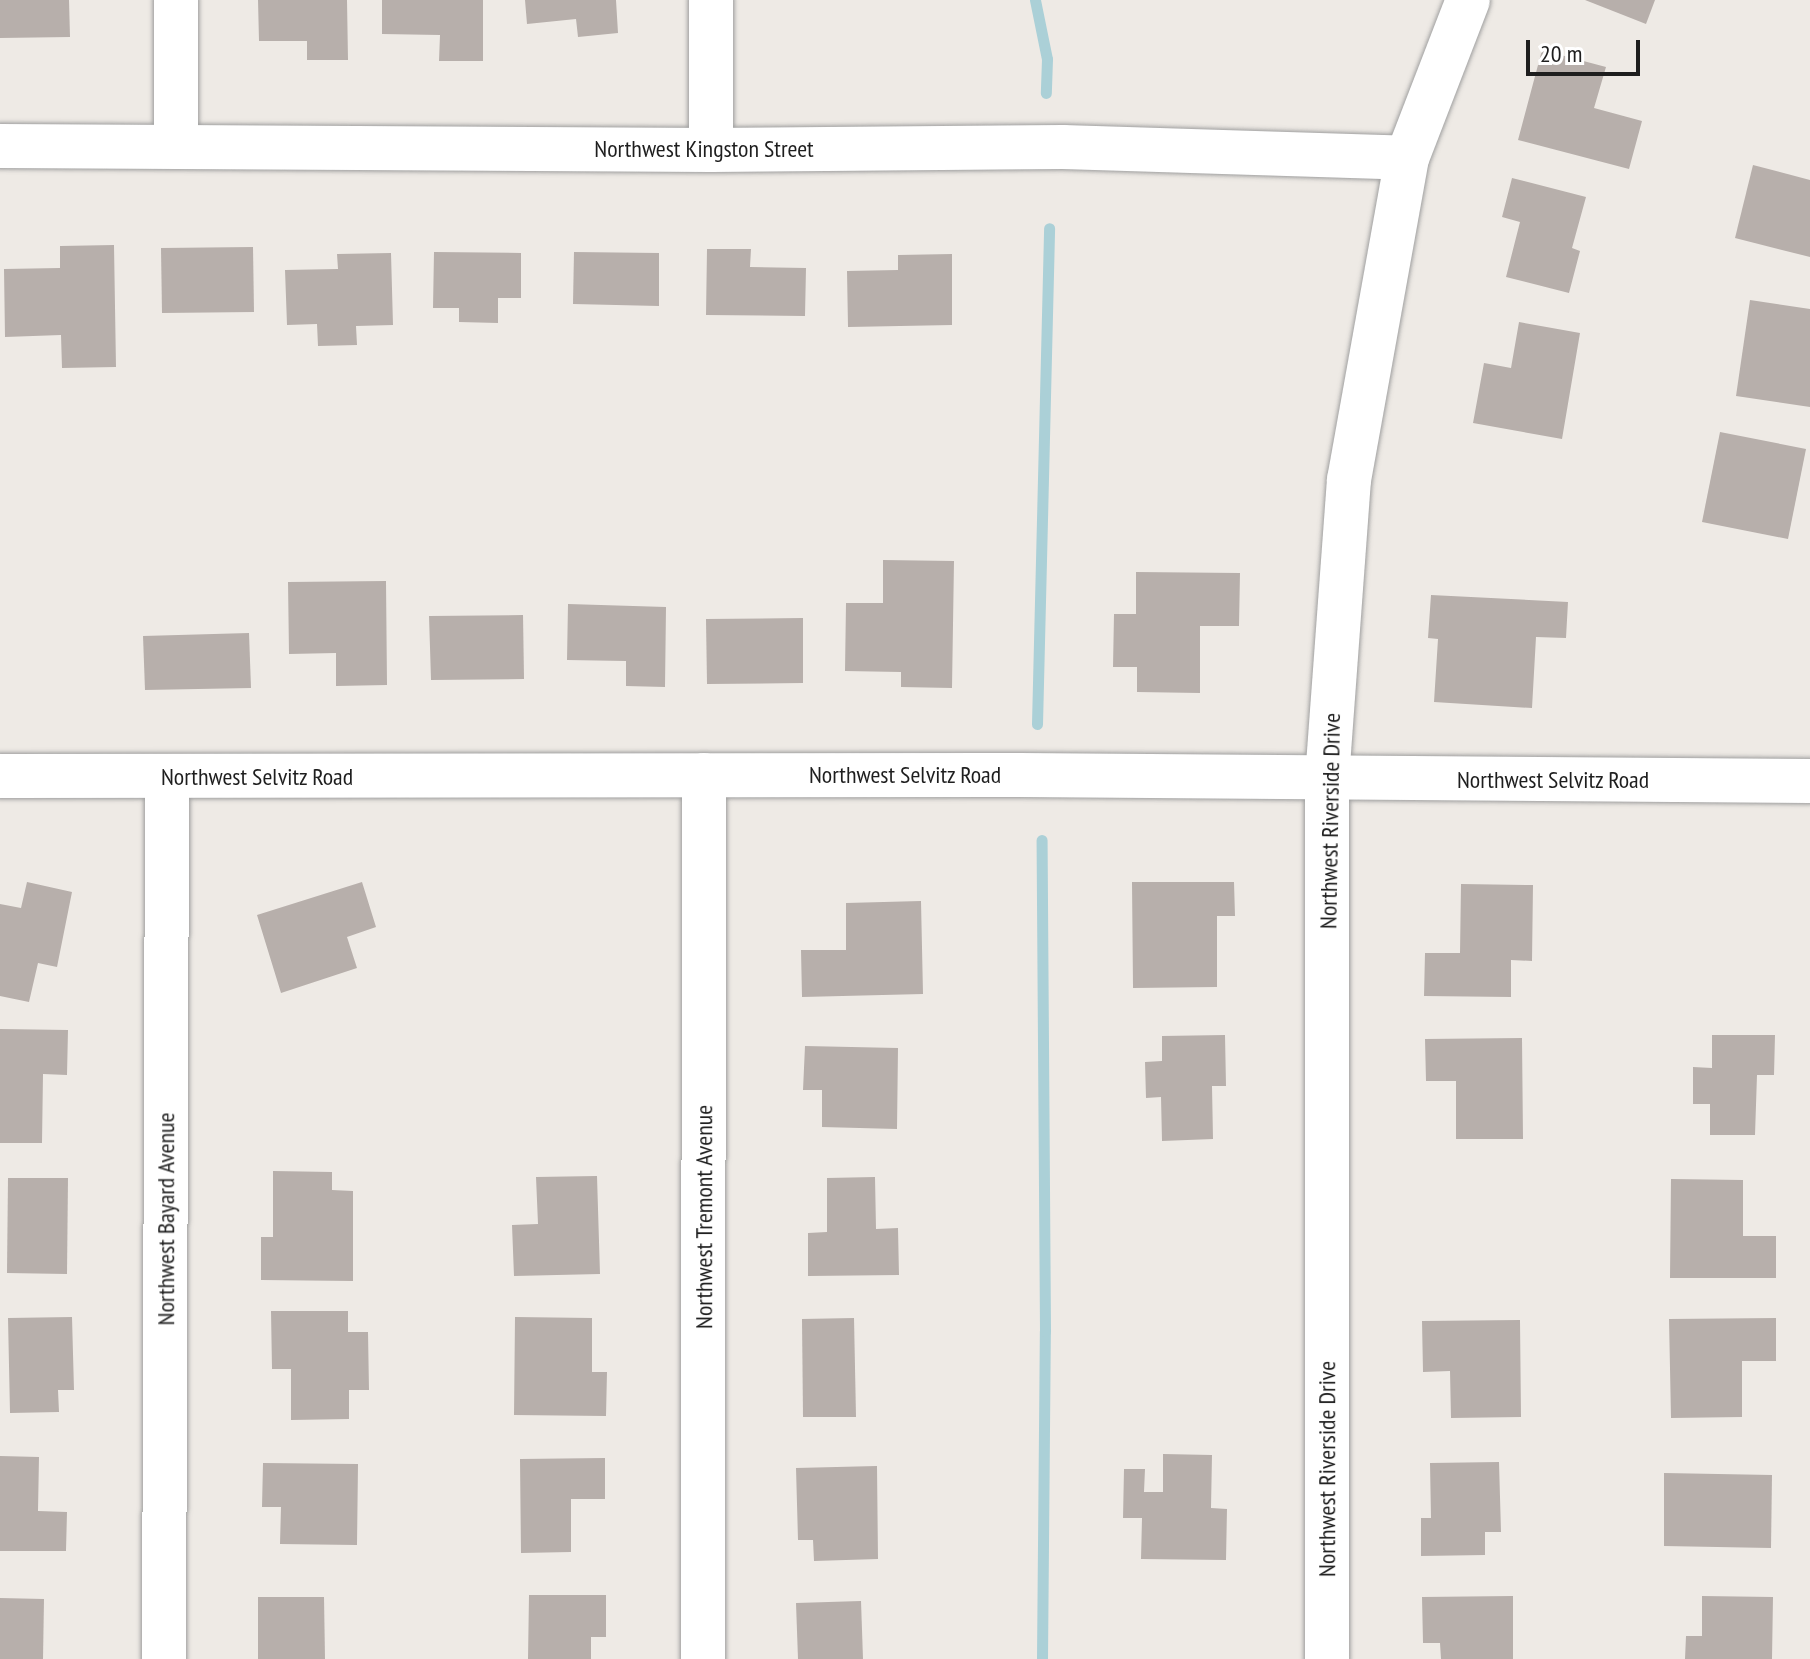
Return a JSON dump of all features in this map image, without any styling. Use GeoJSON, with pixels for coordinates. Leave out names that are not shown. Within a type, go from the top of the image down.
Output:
{"type":"FeatureCollection","features":[{"type":"Feature","properties":{"kind":"street"},"geometry":{"type":"LineString","coordinates":[[176,0],[176,147]]}},
{"type":"Feature","properties":{"kind":"street"},"geometry":{"type":"LineString","coordinates":[[711,0],[711,150]]}},
{"type":"Feature","properties":{"kind":"street","name":"Northwest Riverside Drive"},"geometry":{"type":"LineString","coordinates":[[1327,1659],[1327,779],[1349,480],[1407,158],[1468,0]]}},
{"type":"Feature","properties":{"kind":"street","name":"Northwest Kingston Street"},"geometry":{"type":"LineString","coordinates":[[0,146],[711,150],[1063,147],[1407,158]]}},
{"type":"Feature","properties":{"kind":"street","name":"Northwest Selvitz Road"},"geometry":{"type":"LineString","coordinates":[[0,776],[704,775],[1810,781]]}},
{"type":"Feature","properties":{"kind":"street","name":"Northwest Tremont Avenue"},"geometry":{"type":"LineString","coordinates":[[703,1659],[704,775]]}},
{"type":"Feature","properties":{"kind":"street","name":"Northwest Bayard Avenue"},"geometry":{"type":"LineString","coordinates":[[164,1659],[167,778]]}},
{"type":"Feature","properties":{"kind":"building"},"geometry":{"type":"Polygon","coordinates":[[[0,0],[69,0],[70,37],[0,38],[0,0]]]}},
{"type":"Feature","properties":{"kind":"building"},"geometry":{"type":"Polygon","coordinates":[[[258,0],[347,0],[348,60],[307,60],[307,41],[259,41],[258,0]]]}},
{"type":"Feature","properties":{"kind":"building"},"geometry":{"type":"Polygon","coordinates":[[[382,0],[483,0],[483,61],[439,61],[440,35],[382,34],[382,0]]]}},
{"type":"Feature","properties":{"kind":"building"},"geometry":{"type":"Polygon","coordinates":[[[525,0],[616,0],[618,33],[578,37],[576,19],[527,24],[525,0]]]}},
{"type":"Feature","properties":{"kind":"building"},"geometry":{"type":"Polygon","coordinates":[[[1585,0],[1655,0],[1646,24],[1585,0]]]}},
{"type":"Feature","properties":{"kind":"building"},"geometry":{"type":"Polygon","coordinates":[[[1542,50],[1606,67],[1594,108],[1642,121],[1629,169],[1518,140],[1542,50]]]}},
{"type":"Feature","properties":{"kind":"building"},"geometry":{"type":"Polygon","coordinates":[[[1753,165],[1810,180],[1810,257],[1735,238],[1753,165]]]}},
{"type":"Feature","properties":{"kind":"building"},"geometry":{"type":"Polygon","coordinates":[[[1512,178],[1586,197],[1572,248],[1580,251],[1569,293],[1506,277],[1520,222],[1502,217],[1512,178]]]}},
{"type":"Feature","properties":{"kind":"building"},"geometry":{"type":"Polygon","coordinates":[[[114,245],[116,367],[62,368],[61,335],[5,337],[4,269],[60,268],[60,246],[114,245]]]}},
{"type":"Feature","properties":{"kind":"building"},"geometry":{"type":"Polygon","coordinates":[[[253,247],[254,312],[162,313],[161,248],[253,247]]]}},
{"type":"Feature","properties":{"kind":"building"},"geometry":{"type":"Polygon","coordinates":[[[707,249],[751,249],[750,267],[806,268],[805,316],[706,315],[707,249]]]}},
{"type":"Feature","properties":{"kind":"building"},"geometry":{"type":"Polygon","coordinates":[[[434,252],[521,253],[521,298],[498,298],[498,323],[459,322],[459,308],[433,308],[434,252]]]}},
{"type":"Feature","properties":{"kind":"building"},"geometry":{"type":"Polygon","coordinates":[[[574,252],[659,253],[659,306],[573,304],[574,252]]]}},
{"type":"Feature","properties":{"kind":"building"},"geometry":{"type":"Polygon","coordinates":[[[391,253],[393,325],[356,326],[357,345],[318,346],[317,324],[287,325],[285,270],[338,269],[337,254],[391,253]]]}},
{"type":"Feature","properties":{"kind":"building"},"geometry":{"type":"Polygon","coordinates":[[[952,254],[952,325],[848,327],[847,271],[898,270],[898,255],[952,254]]]}},
{"type":"Feature","properties":{"kind":"building"},"geometry":{"type":"Polygon","coordinates":[[[1750,300],[1810,309],[1810,407],[1736,396],[1750,300]]]}},
{"type":"Feature","properties":{"kind":"building"},"geometry":{"type":"Polygon","coordinates":[[[1519,322],[1580,333],[1562,439],[1473,423],[1484,363],[1511,368],[1519,322]]]}},
{"type":"Feature","properties":{"kind":"building"},"geometry":{"type":"Polygon","coordinates":[[[1720,432],[1806,449],[1788,539],[1702,522],[1720,432]]]}},
{"type":"Feature","properties":{"kind":"building"},"geometry":{"type":"Polygon","coordinates":[[[883,560],[954,561],[952,688],[901,687],[901,672],[845,671],[846,603],[883,603],[883,560]]]}},
{"type":"Feature","properties":{"kind":"building"},"geometry":{"type":"Polygon","coordinates":[[[1136,572],[1240,573],[1239,626],[1200,626],[1200,693],[1137,692],[1137,667],[1113,667],[1114,614],[1136,614],[1136,572]]]}},
{"type":"Feature","properties":{"kind":"building"},"geometry":{"type":"Polygon","coordinates":[[[386,581],[387,685],[336,686],[336,653],[289,654],[288,582],[386,581]]]}},
{"type":"Feature","properties":{"kind":"building"},"geometry":{"type":"Polygon","coordinates":[[[1431,595],[1568,602],[1566,638],[1536,637],[1532,708],[1434,702],[1438,639],[1428,638],[1431,595]]]}},
{"type":"Feature","properties":{"kind":"building"},"geometry":{"type":"Polygon","coordinates":[[[568,604],[666,607],[665,687],[626,686],[626,661],[567,660],[568,604]]]}},
{"type":"Feature","properties":{"kind":"building"},"geometry":{"type":"Polygon","coordinates":[[[523,615],[524,679],[431,680],[429,616],[523,615]]]}},
{"type":"Feature","properties":{"kind":"building"},"geometry":{"type":"Polygon","coordinates":[[[803,618],[803,683],[707,684],[706,619],[803,618]]]}},
{"type":"Feature","properties":{"kind":"building"},"geometry":{"type":"Polygon","coordinates":[[[249,633],[251,688],[145,690],[143,636],[249,633]]]}},
{"type":"Feature","properties":{"kind":"building"},"geometry":{"type":"Polygon","coordinates":[[[27,882],[72,892],[57,967],[38,963],[29,1002],[0,996],[0,904],[21,908],[27,882]]]}},
{"type":"Feature","properties":{"kind":"building"},"geometry":{"type":"Polygon","coordinates":[[[362,882],[376,927],[347,937],[357,968],[281,993],[257,915],[362,882]]]}},
{"type":"Feature","properties":{"kind":"building"},"geometry":{"type":"Polygon","coordinates":[[[1132,882],[1234,882],[1235,916],[1217,916],[1217,987],[1133,988],[1132,882]]]}},
{"type":"Feature","properties":{"kind":"building"},"geometry":{"type":"Polygon","coordinates":[[[1461,884],[1533,885],[1532,961],[1511,960],[1511,997],[1424,996],[1425,953],[1460,953],[1461,884]]]}},
{"type":"Feature","properties":{"kind":"building"},"geometry":{"type":"Polygon","coordinates":[[[921,901],[923,994],[802,997],[801,950],[846,950],[846,903],[921,901]]]}},
{"type":"Feature","properties":{"kind":"building"},"geometry":{"type":"Polygon","coordinates":[[[0,1029],[68,1030],[67,1075],[43,1074],[42,1143],[0,1143],[0,1029]]]}},
{"type":"Feature","properties":{"kind":"building"},"geometry":{"type":"Polygon","coordinates":[[[1225,1035],[1226,1086],[1212,1086],[1213,1139],[1162,1141],[1161,1097],[1146,1098],[1145,1062],[1162,1061],[1162,1036],[1225,1035]]]}},
{"type":"Feature","properties":{"kind":"building"},"geometry":{"type":"Polygon","coordinates":[[[1712,1035],[1775,1035],[1774,1075],[1757,1075],[1755,1135],[1710,1135],[1710,1104],[1693,1104],[1693,1067],[1712,1068],[1712,1035]]]}},
{"type":"Feature","properties":{"kind":"building"},"geometry":{"type":"Polygon","coordinates":[[[1522,1038],[1523,1139],[1456,1139],[1456,1081],[1426,1081],[1425,1039],[1522,1038]]]}},
{"type":"Feature","properties":{"kind":"building"},"geometry":{"type":"Polygon","coordinates":[[[805,1046],[898,1048],[897,1129],[822,1127],[822,1090],[803,1090],[805,1046]]]}},
{"type":"Feature","properties":{"kind":"building"},"geometry":{"type":"Polygon","coordinates":[[[273,1171],[332,1172],[332,1190],[353,1191],[353,1281],[261,1280],[261,1237],[273,1237],[273,1171]]]}},
{"type":"Feature","properties":{"kind":"building"},"geometry":{"type":"Polygon","coordinates":[[[597,1176],[600,1274],[514,1276],[512,1225],[538,1224],[536,1177],[597,1176]]]}},
{"type":"Feature","properties":{"kind":"building"},"geometry":{"type":"Polygon","coordinates":[[[875,1177],[876,1229],[898,1228],[899,1275],[808,1276],[808,1233],[827,1232],[827,1178],[875,1177]]]}},
{"type":"Feature","properties":{"kind":"building"},"geometry":{"type":"Polygon","coordinates":[[[8,1178],[68,1178],[67,1274],[7,1273],[8,1178]]]}},
{"type":"Feature","properties":{"kind":"building"},"geometry":{"type":"Polygon","coordinates":[[[1671,1179],[1743,1180],[1743,1236],[1776,1236],[1776,1278],[1670,1278],[1671,1179]]]}},
{"type":"Feature","properties":{"kind":"building"},"geometry":{"type":"Polygon","coordinates":[[[271,1311],[348,1311],[348,1332],[368,1332],[369,1390],[349,1390],[349,1419],[291,1420],[291,1369],[272,1369],[271,1311]]]}},
{"type":"Feature","properties":{"kind":"building"},"geometry":{"type":"Polygon","coordinates":[[[72,1317],[74,1390],[58,1390],[59,1412],[10,1413],[8,1318],[72,1317]]]}},
{"type":"Feature","properties":{"kind":"building"},"geometry":{"type":"Polygon","coordinates":[[[515,1317],[592,1318],[592,1372],[607,1372],[606,1416],[514,1415],[515,1317]]]}},
{"type":"Feature","properties":{"kind":"building"},"geometry":{"type":"Polygon","coordinates":[[[854,1318],[856,1417],[803,1417],[802,1319],[854,1318]]]}},
{"type":"Feature","properties":{"kind":"building"},"geometry":{"type":"Polygon","coordinates":[[[1776,1318],[1776,1361],[1742,1361],[1742,1417],[1671,1418],[1669,1319],[1776,1318]]]}},
{"type":"Feature","properties":{"kind":"building"},"geometry":{"type":"Polygon","coordinates":[[[1520,1320],[1521,1417],[1451,1418],[1450,1371],[1423,1372],[1422,1321],[1520,1320]]]}},
{"type":"Feature","properties":{"kind":"building"},"geometry":{"type":"Polygon","coordinates":[[[1163,1454],[1212,1455],[1211,1508],[1227,1509],[1226,1560],[1141,1559],[1142,1518],[1123,1518],[1124,1469],[1145,1469],[1144,1492],[1163,1492],[1163,1454]]]}},
{"type":"Feature","properties":{"kind":"building"},"geometry":{"type":"Polygon","coordinates":[[[0,1456],[39,1457],[38,1511],[67,1512],[66,1551],[0,1551],[0,1456]]]}},
{"type":"Feature","properties":{"kind":"building"},"geometry":{"type":"Polygon","coordinates":[[[605,1458],[605,1499],[571,1499],[571,1552],[521,1553],[520,1459],[605,1458]]]}},
{"type":"Feature","properties":{"kind":"building"},"geometry":{"type":"Polygon","coordinates":[[[1499,1462],[1501,1532],[1485,1532],[1485,1555],[1421,1556],[1421,1518],[1431,1518],[1430,1463],[1499,1462]]]}},
{"type":"Feature","properties":{"kind":"building"},"geometry":{"type":"Polygon","coordinates":[[[263,1463],[358,1464],[357,1545],[280,1544],[281,1507],[262,1507],[263,1463]]]}},
{"type":"Feature","properties":{"kind":"building"},"geometry":{"type":"Polygon","coordinates":[[[877,1466],[878,1559],[814,1561],[813,1540],[798,1540],[796,1468],[877,1466]]]}},
{"type":"Feature","properties":{"kind":"building"},"geometry":{"type":"Polygon","coordinates":[[[1664,1473],[1772,1475],[1771,1548],[1664,1546],[1664,1473]]]}},
{"type":"Feature","properties":{"kind":"building"},"geometry":{"type":"Polygon","coordinates":[[[529,1595],[606,1595],[606,1637],[591,1637],[591,1659],[528,1659],[529,1595]]]}},
{"type":"Feature","properties":{"kind":"building"},"geometry":{"type":"Polygon","coordinates":[[[1513,1596],[1513,1659],[1441,1659],[1440,1643],[1423,1643],[1422,1597],[1513,1596]]]}},
{"type":"Feature","properties":{"kind":"building"},"geometry":{"type":"Polygon","coordinates":[[[1702,1596],[1773,1597],[1772,1659],[1685,1659],[1686,1636],[1702,1636],[1702,1596]]]}},
{"type":"Feature","properties":{"kind":"building"},"geometry":{"type":"Polygon","coordinates":[[[258,1597],[324,1597],[325,1659],[258,1659],[258,1597]]]}},
{"type":"Feature","properties":{"kind":"building"},"geometry":{"type":"Polygon","coordinates":[[[0,1598],[44,1599],[43,1659],[0,1659],[0,1598]]]}},
{"type":"Feature","properties":{"kind":"building"},"geometry":{"type":"Polygon","coordinates":[[[861,1601],[863,1659],[798,1659],[796,1603],[861,1601]]]}},
{"type":"Feature","properties":{"kind":"waterway"},"geometry":{"type":"LineString","coordinates":[[1035,0],[1047,59],[1046,93]]}},
{"type":"Feature","properties":{"kind":"waterway"},"geometry":{"type":"LineString","coordinates":[[1037,724],[1049,228]]}},
{"type":"Feature","properties":{"kind":"waterway"},"geometry":{"type":"LineString","coordinates":[[1042,840],[1045,1331],[1042,1659]]}}]}
